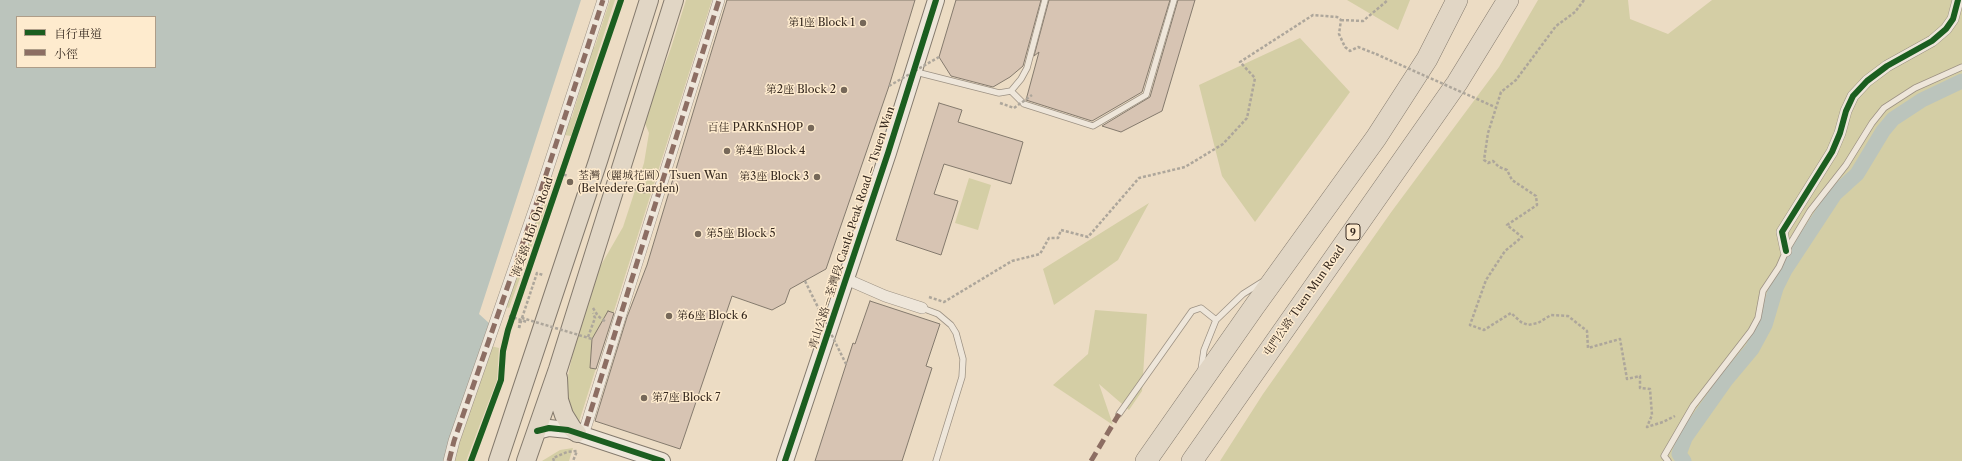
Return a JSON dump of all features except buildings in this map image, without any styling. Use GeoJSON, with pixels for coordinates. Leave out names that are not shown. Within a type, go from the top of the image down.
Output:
{"type":"FeatureCollection","features":[{"type":"Feature","properties":{"kind":"highway"},"geometry":{"type":"LineString","coordinates":[[1146,461],[1281,269],[1376,138],[1427,60],[1458,0]]}},
{"type":"Feature","properties":{"kind":"highway","name":"屯門公路 Tuen Mun Road"},"geometry":{"type":"LineString","coordinates":[[1192,461],[1452,90],[1479,50],[1508,0]]}},
{"type":"Feature","properties":{"kind":"main road"},"geometry":{"type":"LineString","coordinates":[[498,461],[598,161],[649,0]]}},
{"type":"Feature","properties":{"kind":"main road"},"geometry":{"type":"LineString","coordinates":[[526,461],[558,369],[674,0]]}},
{"type":"Feature","properties":{"kind":"main road"},"geometry":{"type":"LineString","coordinates":[[558,369],[561,405],[567,422],[581,430]]}},
{"type":"Feature","properties":{"kind":"main road"},"geometry":{"type":"LineString","coordinates":[[503,461],[520,440],[537,430]]}},
{"type":"Feature","properties":{"kind":"street"},"geometry":{"type":"LineString","coordinates":[[449,461],[454,441],[535,206],[603,0]]}},
{"type":"Feature","properties":{"kind":"street"},"geometry":{"type":"LineString","coordinates":[[581,430],[719,0]]}},
{"type":"Feature","properties":{"kind":"street","name":"青山公路－荃灣段 Castle Peak Road – Tsuen Wan"},"geometry":{"type":"LineString","coordinates":[[785,461],[846,279],[936,0]]}},
{"type":"Feature","properties":{"kind":"street"},"geometry":{"type":"LineString","coordinates":[[1786,251],[1782,232],[1832,152],[1840,133],[1846,111],[1853,96],[1867,81],[1887,66],[1932,41],[1946,29],[1953,19],[1958,0]]}},
{"type":"Feature","properties":{"kind":"street"},"geometry":{"type":"LineString","coordinates":[[846,279],[885,296],[922,308]]}},
{"type":"Feature","properties":{"kind":"street"},"geometry":{"type":"LineString","coordinates":[[537,430],[559,428],[581,430],[654,460]]}},
{"type":"Feature","properties":{"kind":"lane"},"geometry":{"type":"LineString","coordinates":[[914,71],[999,93],[1010,91],[1021,79],[1027,68],[1045,0]]}},
{"type":"Feature","properties":{"kind":"lane"},"geometry":{"type":"LineString","coordinates":[[1010,91],[1024,104],[1093,126],[1146,95],[1174,0]]}},
{"type":"Feature","properties":{"kind":"lane"},"geometry":{"type":"LineString","coordinates":[[1668,461],[1664,456],[1693,406],[1751,331],[1758,318],[1763,291],[1779,267],[1786,251],[1810,211],[1846,166],[1872,123],[1884,108],[1915,88],[1962,67]]}},
{"type":"Feature","properties":{"kind":"lane"},"geometry":{"type":"LineString","coordinates":[[1198,386],[1204,350],[1216,320],[1243,294],[1281,269]]}},
{"type":"Feature","properties":{"kind":"lane"},"geometry":{"type":"LineString","coordinates":[[922,308],[938,314],[951,325],[956,333],[963,359],[962,378],[936,461]]}},
{"type":"Feature","properties":{"kind":"lane"},"geometry":{"type":"LineString","coordinates":[[1119,414],[1192,311],[1201,308],[1216,320]]}},
{"type":"Feature","properties":{"kind":"path"},"geometry":{"type":"LineString","coordinates":[[926,296],[944,302],[1012,262],[1040,254],[1049,238],[1058,238],[1061,230],[1088,237],[1139,178],[1185,167],[1223,144],[1247,118],[1255,78],[1240,62],[1313,15],[1338,17],[1341,20],[1363,20],[1388,0]]}},
{"type":"Feature","properties":{"kind":"path"},"geometry":{"type":"LineString","coordinates":[[1584,0],[1575,12],[1556,26],[1516,80],[1501,92],[1488,133],[1484,160],[1488,163],[1493,161],[1499,167],[1508,170],[1512,180],[1536,196],[1537,205],[1507,225],[1522,237],[1505,251],[1486,280],[1470,325],[1484,330],[1511,313],[1521,322],[1528,325],[1538,323],[1551,315],[1568,316],[1587,331],[1588,348],[1620,339],[1627,379],[1640,376],[1640,388],[1650,389],[1652,415],[1647,427],[1663,422],[1693,406]]}},
{"type":"Feature","properties":{"kind":"path"},"geometry":{"type":"LineString","coordinates":[[1341,20],[1339,34],[1345,47],[1350,51],[1358,47],[1496,107]]}},
{"type":"Feature","properties":{"kind":"path"},"geometry":{"type":"LineString","coordinates":[[889,86],[939,57]]}},
{"type":"Feature","properties":{"kind":"path"},"geometry":{"type":"LineString","coordinates":[[1014,108],[1032,95]]}},
{"type":"Feature","properties":{"kind":"path"},"geometry":{"type":"LineString","coordinates":[[519,328],[537,273],[543,275]]}},
{"type":"Feature","properties":{"kind":"path"},"geometry":{"type":"LineString","coordinates":[[805,281],[846,364]]}},
{"type":"Feature","properties":{"kind":"path"},"geometry":{"type":"LineString","coordinates":[[510,323],[515,310]]}},
{"type":"Feature","properties":{"kind":"path"},"geometry":{"type":"LineString","coordinates":[[588,337],[595,318]]}},
{"type":"Feature","properties":{"kind":"path"},"geometry":{"type":"LineString","coordinates":[[521,319],[592,339]]}},
{"type":"Feature","properties":{"kind":"path"},"geometry":{"type":"LineString","coordinates":[[554,461],[553,458],[567,452],[577,451],[573,461]]}},
{"type":"Feature","properties":{"kind":"shaded area"},"geometry":{"type":"Polygon","coordinates":[[[0,0],[581,0],[479,314],[489,323],[443,461],[0,461],[0,0]]]}},
{"type":"Feature","properties":{"kind":"shaded area"},"geometry":{"type":"Polygon","coordinates":[[[610,0],[615,0],[571,136],[564,135],[568,121],[572,117],[590,52],[595,46],[610,0]]]}},
{"type":"Feature","properties":{"kind":"shaded area"},"geometry":{"type":"Polygon","coordinates":[[[686,0],[712,0],[579,422],[572,414],[565,389],[578,330],[597,272],[623,227],[644,163],[649,133],[644,121],[671,48],[686,0]]]}},
{"type":"Feature","properties":{"kind":"shaded area"},"geometry":{"type":"Polygon","coordinates":[[[1347,0],[1410,0],[1398,30],[1347,0]]]}},
{"type":"Feature","properties":{"kind":"shaded area"},"geometry":{"type":"Polygon","coordinates":[[[1538,0],[1628,0],[1630,19],[1668,34],[1712,0],[1962,0],[1962,461],[1220,461],[1263,394],[1392,211],[1499,67],[1538,0]]]}},
{"type":"Feature","properties":{"kind":"shaded area"},"geometry":{"type":"Polygon","coordinates":[[[1300,38],[1350,92],[1255,222],[1222,176],[1199,85],[1300,38]]]}},
{"type":"Feature","properties":{"kind":"shaded area"},"geometry":{"type":"Polygon","coordinates":[[[969,178],[991,185],[978,230],[955,223],[969,178]]]}},
{"type":"Feature","properties":{"kind":"shaded area"},"geometry":{"type":"Polygon","coordinates":[[[540,202],[547,204],[509,308],[504,306],[540,202]]]}},
{"type":"Feature","properties":{"kind":"shaded area"},"geometry":{"type":"Polygon","coordinates":[[[1149,203],[1118,260],[1054,305],[1043,269],[1149,203]]]}},
{"type":"Feature","properties":{"kind":"shaded area"},"geometry":{"type":"Polygon","coordinates":[[[1095,310],[1147,314],[1142,391],[1129,410],[1099,384],[1113,425],[1053,385],[1088,354],[1095,310]]]}},
{"type":"Feature","properties":{"kind":"shaded area"},"geometry":{"type":"Polygon","coordinates":[[[491,346],[499,348],[497,380],[466,461],[453,461],[491,346]]]}},
{"type":"Feature","properties":{"kind":"shaded area"},"geometry":{"type":"Polygon","coordinates":[[[573,448],[569,461],[542,461],[560,450],[573,448]]]}},
{"type":"Feature","properties":{"kind":"waterway"},"geometry":{"type":"LineString","coordinates":[[1684,461],[1679,454],[1685,438],[1726,380],[1752,349],[1765,325],[1776,288],[1785,270],[1835,194],[1857,174],[1883,131],[1893,119],[1922,100],[1962,81]]}},
{"type":"Feature","properties":{"kind":"marked path"},"geometry":{"type":"LineString","coordinates":[[449,461],[454,441],[538,199],[603,0]]}},
{"type":"Feature","properties":{"kind":"marked path"},"geometry":{"type":"LineString","coordinates":[[586,426],[719,0]]}},
{"type":"Feature","properties":{"kind":"marked path"},"geometry":{"type":"LineString","coordinates":[[1091,461],[1119,414]]}},
{"type":"Feature","properties":{"kind":"cycle path","name":"海安路 Hoi On Road"},"geometry":{"type":"LineString","coordinates":[[471,461],[501,380],[503,351],[508,330],[621,0]]}},
{"type":"Feature","properties":{"kind":"cycle path"},"geometry":{"type":"LineString","coordinates":[[785,461],[888,153],[936,0]]}},
{"type":"Feature","properties":{"kind":"cycle path"},"geometry":{"type":"LineString","coordinates":[[1786,251],[1782,232],[1832,152],[1840,133],[1846,111],[1853,96],[1867,81],[1887,66],[1932,41],[1946,29],[1953,19],[1958,0]]}},
{"type":"Feature","properties":{"kind":"cycle path"},"geometry":{"type":"LineString","coordinates":[[537,431],[549,428],[568,430],[662,461]]}},
{"type":"Feature","properties":{"kind":"place","name":"第1座 Block 1"},"geometry":{"type":"Point","coordinates":[863,23]}},
{"type":"Feature","properties":{"kind":"place","name":"第2座 Block 2"},"geometry":{"type":"Point","coordinates":[844,90]}},
{"type":"Feature","properties":{"kind":"place","name":"百佳 PARKnSHOP"},"geometry":{"type":"Point","coordinates":[811,128]}},
{"type":"Feature","properties":{"kind":"place","name":"第4座 Block 4"},"geometry":{"type":"Point","coordinates":[727,151]}},
{"type":"Feature","properties":{"kind":"place","name":"第3座 Block 3"},"geometry":{"type":"Point","coordinates":[817,177]}},
{"type":"Feature","properties":{"kind":"place","name":"荃灣（麗城花園） Tsuen Wan (Belvedere Garden)"},"geometry":{"type":"Point","coordinates":[570,182]}},
{"type":"Feature","properties":{"kind":"place","name":"第5座 Block 5"},"geometry":{"type":"Point","coordinates":[698,234]}},
{"type":"Feature","properties":{"kind":"place","name":"第6座 Block 6"},"geometry":{"type":"Point","coordinates":[669,316]}},
{"type":"Feature","properties":{"kind":"place","name":"第7座 Block 7"},"geometry":{"type":"Point","coordinates":[644,398]}}]}
